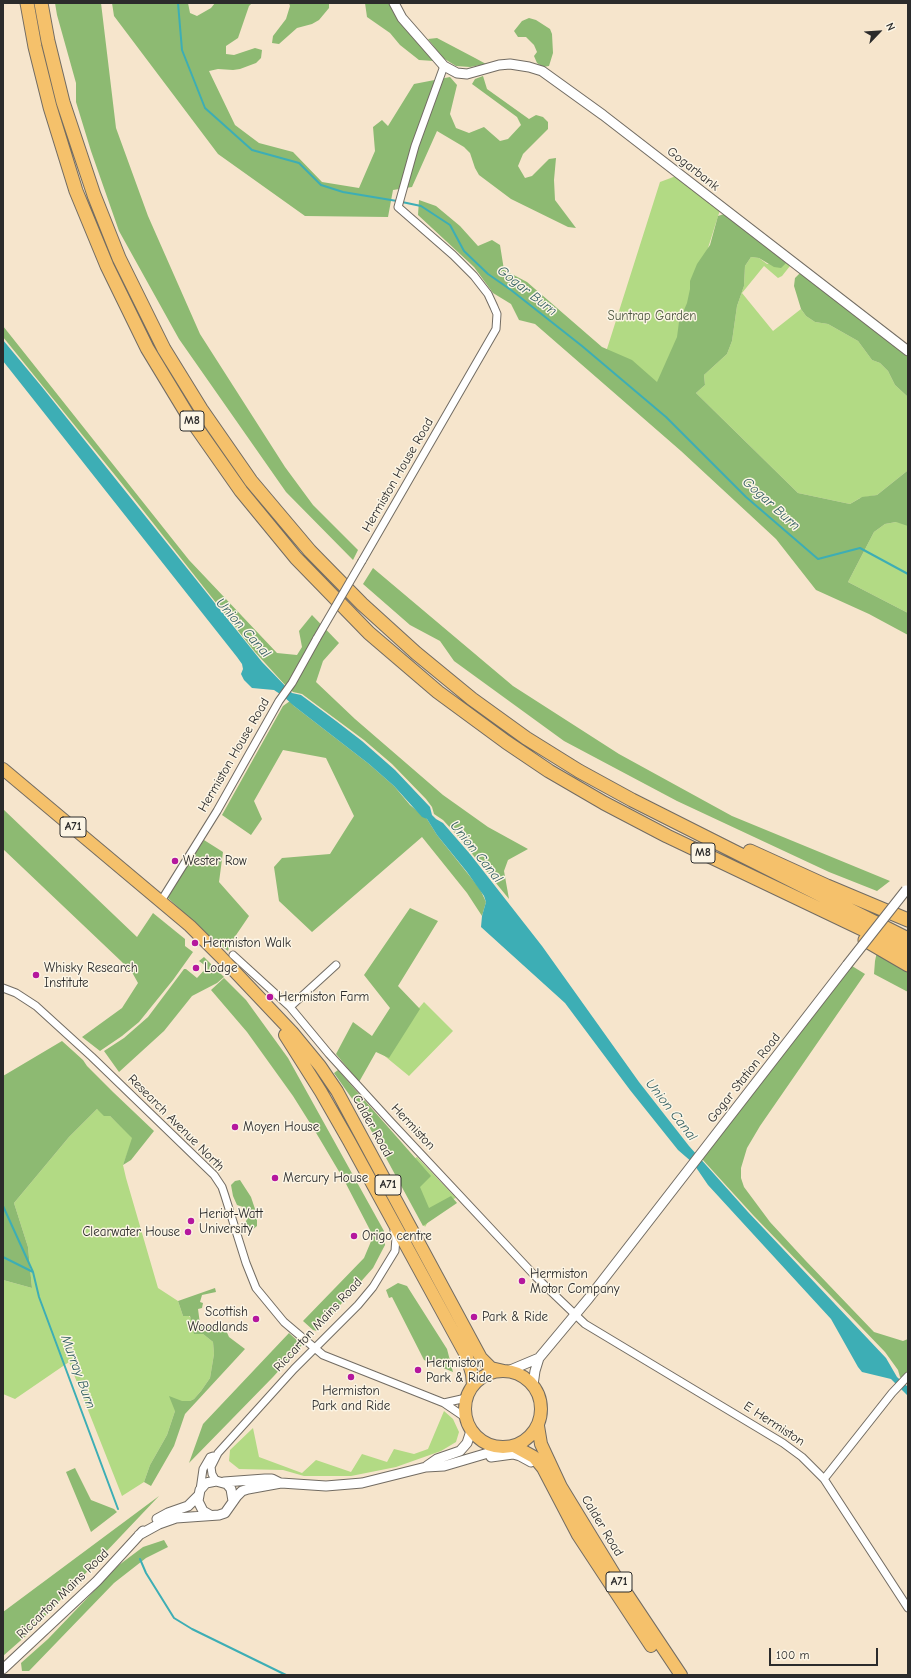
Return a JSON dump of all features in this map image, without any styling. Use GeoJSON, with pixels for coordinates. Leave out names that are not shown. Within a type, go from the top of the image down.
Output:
{"type":"FeatureCollection","features":[{"type":"Feature","properties":{"kind":"highway","name":"M8"},"geometry":{"type":"LineString","coordinates":[[27,3],[35,47],[52,115],[76,191],[108,266],[147,348],[187,414],[240,491],[296,558],[363,627],[438,692],[506,742],[604,803],[878,947],[908,965]]}},
{"type":"Feature","properties":{"kind":"highway","name":"M8"},"geometry":{"type":"LineString","coordinates":[[41,3],[48,41],[63,102],[94,196],[119,258],[164,349],[201,409],[251,481],[310,551],[362,604],[416,653],[472,699],[526,738],[579,771],[632,800],[908,939]]}},
{"type":"Feature","properties":{"kind":"highway","name":"M8"},"geometry":{"type":"LineString","coordinates":[[632,800],[707,830],[827,886],[908,920]]}},
{"type":"Feature","properties":{"kind":"highway","name":"M8"},"geometry":{"type":"LineString","coordinates":[[666,836],[908,951]]}},
{"type":"Feature","properties":{"kind":"main road","name":"Calder Road"},"geometry":{"type":"LineString","coordinates":[[3,770],[161,901],[207,942],[292,1032],[320,1066],[337,1091],[481,1358],[491,1368],[506,1371]]}},
{"type":"Feature","properties":{"kind":"main road","name":"Calder Road"},"geometry":{"type":"LineString","coordinates":[[262,1001],[321,1092],[382,1200],[467,1357],[472,1374],[473,1385]]}},
{"type":"Feature","properties":{"kind":"main road"},"geometry":{"type":"LineString","coordinates":[[506,1371],[522,1376],[533,1385],[537,1391],[541,1405],[540,1419],[538,1426],[532,1435],[523,1442],[509,1447],[495,1447],[486,1444],[472,1431],[466,1418],[466,1398],[473,1385],[487,1374],[506,1371]]}},
{"type":"Feature","properties":{"kind":"main road","name":"Calder Road"},"geometry":{"type":"LineString","coordinates":[[538,1426],[540,1444],[561,1486],[619,1582],[681,1675]]}},
{"type":"Feature","properties":{"kind":"main road","name":"Calder Road"},"geometry":{"type":"LineString","coordinates":[[509,1447],[534,1457],[543,1468],[578,1535],[671,1675]]}},
{"type":"Feature","properties":{"kind":"street"},"geometry":{"type":"LineString","coordinates":[[394,3],[402,18],[444,66]]}},
{"type":"Feature","properties":{"kind":"street","name":"Gogarbank"},"geometry":{"type":"LineString","coordinates":[[444,66],[457,73],[467,74],[499,65],[510,64],[542,71],[604,115],[908,351]]}},
{"type":"Feature","properties":{"kind":"street","name":"Hermiston House Road"},"geometry":{"type":"LineString","coordinates":[[161,901],[217,811],[279,701],[292,683],[496,329],[497,322],[494,307],[488,294],[474,276],[453,254],[398,207],[415,146],[444,66]]}},
{"type":"Feature","properties":{"kind":"street","name":"Gogar Station Road"},"geometry":{"type":"LineString","coordinates":[[533,1385],[534,1371],[539,1358],[576,1315],[907,888]]}},
{"type":"Feature","properties":{"kind":"street","name":"Hermiston"},"geometry":{"type":"LineString","coordinates":[[233,955],[290,1007],[329,1054],[391,1122],[538,1278],[576,1315]]}},
{"type":"Feature","properties":{"kind":"street"},"geometry":{"type":"LineString","coordinates":[[290,1007],[336,965]]}},
{"type":"Feature","properties":{"kind":"street","name":"Research Avenue North"},"geometry":{"type":"LineString","coordinates":[[3,988],[16,993],[36,1006],[92,1057],[214,1175],[222,1187],[246,1263],[256,1288],[275,1312],[313,1348],[323,1355],[444,1403],[466,1418]]}},
{"type":"Feature","properties":{"kind":"street","name":"Riccarton Mains Road"},"geometry":{"type":"LineString","coordinates":[[233,1500],[231,1489],[212,1474],[211,1467],[218,1453],[313,1348],[358,1306],[373,1287],[395,1251],[396,1237],[382,1200]]}},
{"type":"Feature","properties":{"kind":"street","name":"E Hermiston"},"geometry":{"type":"LineString","coordinates":[[576,1315],[585,1324],[783,1443],[802,1457],[824,1479],[908,1608]]}},
{"type":"Feature","properties":{"kind":"street","name":"Gogar Station Road"},"geometry":{"type":"LineString","coordinates":[[506,1371],[539,1358]]}},
{"type":"Feature","properties":{"kind":"street"},"geometry":{"type":"LineString","coordinates":[[824,1479],[892,1393],[908,1376]]}},
{"type":"Feature","properties":{"kind":"street"},"geometry":{"type":"LineString","coordinates":[[444,1403],[466,1398]]}},
{"type":"Feature","properties":{"kind":"street","name":"Riccarton Mains Road"},"geometry":{"type":"LineString","coordinates":[[426,1467],[437,1459],[460,1451],[467,1443],[472,1431]]}},
{"type":"Feature","properties":{"kind":"street","name":"Riccarton Mains Road"},"geometry":{"type":"LineString","coordinates":[[139,1535],[159,1524],[176,1518],[219,1515],[225,1513],[229,1510],[233,1500],[245,1490],[281,1483],[326,1486],[378,1480],[426,1467],[444,1466],[466,1460],[480,1454],[509,1447]]}},
{"type":"Feature","properties":{"kind":"street","name":"Riccarton Mains Road"},"geometry":{"type":"LineString","coordinates":[[199,1493],[203,1469],[210,1457],[218,1453]]}},
{"type":"Feature","properties":{"kind":"street","name":"Riccarton Mains Road"},"geometry":{"type":"LineString","coordinates":[[466,1460],[481,1460],[513,1454],[520,1456],[532,1463],[546,1484],[556,1494]]}},
{"type":"Feature","properties":{"kind":"street"},"geometry":{"type":"LineString","coordinates":[[220,1481],[265,1478],[281,1483]]}},
{"type":"Feature","properties":{"kind":"street","name":"Riccarton Mains Road"},"geometry":{"type":"LineString","coordinates":[[3,1669],[97,1581],[149,1524],[168,1513],[188,1506],[206,1483],[220,1481]]}},
{"type":"Feature","properties":{"kind":"street"},"geometry":{"type":"LineString","coordinates":[[199,1493],[198,1501],[202,1508],[210,1515]]}},
{"type":"Feature","properties":{"kind":"green space"},"geometry":{"type":"Polygon","coordinates":[[[55,3],[101,3],[116,128],[148,216],[200,334],[285,467],[313,505],[358,550],[353,560],[286,492],[179,339],[119,231],[91,151],[76,102],[76,83],[55,3]]]}},
{"type":"Feature","properties":{"kind":"green space"},"geometry":{"type":"Polygon","coordinates":[[[112,3],[188,3],[190,13],[197,16],[211,8],[215,3],[252,3],[249,6],[238,38],[226,46],[226,54],[234,55],[255,48],[262,50],[261,58],[256,63],[240,69],[218,69],[209,71],[235,125],[259,143],[293,152],[322,182],[359,188],[375,151],[373,127],[382,120],[388,126],[414,84],[450,77],[457,85],[450,114],[456,128],[469,133],[484,127],[500,141],[508,139],[521,125],[517,117],[472,84],[475,79],[483,76],[487,89],[529,119],[536,115],[543,117],[548,122],[548,129],[523,154],[518,166],[525,178],[532,176],[549,159],[556,158],[554,180],[555,200],[576,228],[568,227],[511,199],[479,175],[470,153],[464,147],[437,131],[412,187],[393,190],[388,217],[305,216],[218,154],[114,16],[112,3]]]}},
{"type":"Feature","properties":{"kind":"green space"},"geometry":{"type":"Polygon","coordinates":[[[289,3],[329,3],[329,8],[319,20],[312,24],[297,28],[279,44],[272,43],[273,36],[286,19],[290,6],[289,3]]]}},
{"type":"Feature","properties":{"kind":"green space"},"geometry":{"type":"Polygon","coordinates":[[[365,3],[389,3],[398,20],[433,57],[434,61],[419,60],[400,45],[390,33],[367,17],[365,3]]]}},
{"type":"Feature","properties":{"kind":"green space"},"geometry":{"type":"Polygon","coordinates":[[[529,18],[536,20],[550,29],[552,34],[553,53],[549,66],[543,67],[537,63],[534,56],[537,52],[534,45],[526,37],[518,37],[514,31],[522,21],[529,18]]]}},
{"type":"Feature","properties":{"kind":"green space"},"geometry":{"type":"Polygon","coordinates":[[[437,38],[486,64],[470,67],[456,66],[443,58],[428,39],[437,38]]]}},
{"type":"Feature","properties":{"kind":"green space","name":"Suntrap Garden"},"geometry":{"type":"Polygon","coordinates":[[[676,176],[720,210],[662,394],[606,352],[660,182],[676,176]]]}},
{"type":"Feature","properties":{"kind":"green space"},"geometry":{"type":"Polygon","coordinates":[[[419,200],[436,206],[460,226],[478,246],[492,240],[500,245],[504,270],[527,282],[602,347],[632,360],[657,382],[677,337],[679,322],[687,303],[690,281],[697,264],[710,245],[718,216],[724,214],[787,262],[781,268],[774,267],[759,258],[751,257],[745,266],[744,286],[737,306],[732,341],[727,354],[704,375],[705,385],[696,393],[798,493],[850,504],[862,497],[877,495],[907,471],[908,468],[908,526],[896,522],[885,524],[874,532],[848,582],[908,613],[908,635],[869,614],[816,590],[776,539],[681,451],[535,324],[519,320],[511,304],[493,293],[474,267],[418,215],[419,200]]]}},
{"type":"Feature","properties":{"kind":"green space"},"geometry":{"type":"Polygon","coordinates":[[[751,257],[759,258],[767,264],[787,262],[790,266],[782,276],[778,278],[764,266],[742,293],[773,331],[801,309],[806,316],[815,322],[828,324],[858,341],[872,360],[880,363],[888,371],[895,385],[908,397],[907,471],[877,495],[860,498],[850,504],[798,493],[696,393],[705,385],[704,375],[727,354],[732,341],[737,306],[744,286],[745,266],[751,257]]]}},
{"type":"Feature","properties":{"kind":"green space"},"geometry":{"type":"Polygon","coordinates":[[[801,272],[908,356],[908,397],[895,385],[888,371],[880,363],[872,360],[858,341],[828,324],[815,322],[806,316],[801,309],[794,286],[795,278],[801,272]]]}},
{"type":"Feature","properties":{"kind":"green space"},"geometry":{"type":"Polygon","coordinates":[[[3,326],[189,560],[277,653],[297,655],[302,647],[299,631],[312,615],[339,643],[323,661],[316,682],[355,719],[443,795],[488,827],[528,849],[508,860],[504,871],[509,899],[455,833],[443,820],[434,814],[432,807],[426,799],[392,764],[364,740],[302,694],[293,692],[255,652],[123,485],[3,337],[3,326]]]}},
{"type":"Feature","properties":{"kind":"green space"},"geometry":{"type":"Polygon","coordinates":[[[896,522],[908,523],[908,613],[848,582],[874,532],[885,524],[896,522]]]}},
{"type":"Feature","properties":{"kind":"green space"},"geometry":{"type":"Polygon","coordinates":[[[373,568],[513,686],[619,754],[732,816],[890,881],[877,891],[829,872],[677,801],[564,741],[454,661],[440,641],[410,625],[363,584],[373,568]]]}},
{"type":"Feature","properties":{"kind":"green space"},"geometry":{"type":"Polygon","coordinates":[[[290,701],[294,706],[369,764],[394,786],[410,805],[427,819],[437,835],[480,889],[486,902],[482,916],[467,893],[422,837],[312,932],[279,901],[274,867],[282,858],[330,854],[354,816],[326,758],[283,750],[254,801],[262,819],[251,835],[222,815],[283,706],[290,701]]]}},
{"type":"Feature","properties":{"kind":"green space"},"geometry":{"type":"Polygon","coordinates":[[[3,809],[137,937],[153,913],[185,939],[185,946],[193,952],[173,980],[139,1022],[100,1051],[82,1037],[122,1008],[138,983],[133,974],[122,962],[3,849],[3,809]]]}},
{"type":"Feature","properties":{"kind":"green space"},"geometry":{"type":"Polygon","coordinates":[[[204,840],[223,852],[219,882],[249,916],[230,944],[228,951],[212,939],[167,897],[204,840]]]}},
{"type":"Feature","properties":{"kind":"green space"},"geometry":{"type":"Polygon","coordinates":[[[410,908],[438,921],[398,986],[420,1009],[389,1058],[376,1052],[359,1082],[336,1054],[353,1022],[372,1036],[390,1008],[364,975],[410,908]]]}},
{"type":"Feature","properties":{"kind":"green space"},"geometry":{"type":"Polygon","coordinates":[[[878,947],[908,965],[908,992],[874,974],[878,947]]]}},
{"type":"Feature","properties":{"kind":"green space"},"geometry":{"type":"Polygon","coordinates":[[[204,957],[224,977],[217,983],[192,996],[164,1031],[119,1072],[104,1051],[124,1038],[148,1017],[184,969],[197,978],[207,967],[199,961],[204,957]]]}},
{"type":"Feature","properties":{"kind":"green space"},"geometry":{"type":"Polygon","coordinates":[[[852,966],[865,974],[760,1126],[747,1148],[741,1168],[741,1178],[744,1187],[770,1222],[874,1332],[903,1341],[908,1339],[908,1383],[900,1377],[898,1370],[885,1352],[753,1215],[702,1159],[852,966]]]}},
{"type":"Feature","properties":{"kind":"green space"},"geometry":{"type":"Polygon","coordinates":[[[224,978],[246,1000],[288,1058],[384,1231],[385,1245],[373,1268],[317,1331],[313,1330],[303,1321],[364,1258],[372,1239],[370,1230],[344,1180],[293,1096],[247,1032],[211,990],[224,978]]]}},
{"type":"Feature","properties":{"kind":"green space"},"geometry":{"type":"Polygon","coordinates":[[[424,1002],[453,1031],[409,1076],[381,1053],[424,1002]]]}},
{"type":"Feature","properties":{"kind":"green space"},"geometry":{"type":"Polygon","coordinates":[[[62,1041],[154,1131],[131,1160],[123,1165],[132,1138],[110,1116],[104,1116],[97,1109],[69,1137],[14,1203],[28,1247],[32,1288],[3,1280],[3,1076],[62,1041]]]}},
{"type":"Feature","properties":{"kind":"green space"},"geometry":{"type":"Polygon","coordinates":[[[338,1070],[431,1176],[420,1187],[429,1208],[451,1196],[457,1203],[423,1226],[360,1110],[334,1073],[338,1070]]]}},
{"type":"Feature","properties":{"kind":"green space"},"geometry":{"type":"Polygon","coordinates":[[[97,1109],[110,1116],[133,1138],[123,1165],[158,1288],[178,1301],[183,1316],[189,1316],[203,1334],[213,1342],[214,1354],[210,1378],[194,1399],[190,1401],[182,1401],[175,1411],[167,1435],[150,1465],[144,1482],[122,1496],[69,1362],[15,1399],[3,1394],[3,1280],[32,1288],[28,1247],[14,1203],[69,1137],[97,1109]]]}},
{"type":"Feature","properties":{"kind":"green space"},"geometry":{"type":"Polygon","coordinates":[[[417,1157],[456,1198],[450,1200],[432,1215],[425,1227],[396,1170],[417,1157]]]}},
{"type":"Feature","properties":{"kind":"green space"},"geometry":{"type":"Polygon","coordinates":[[[240,1180],[251,1197],[257,1215],[257,1226],[252,1230],[244,1226],[247,1219],[243,1214],[243,1207],[237,1205],[233,1196],[231,1185],[235,1181],[240,1180]]]}},
{"type":"Feature","properties":{"kind":"green space"},"geometry":{"type":"Polygon","coordinates":[[[398,1283],[407,1286],[447,1349],[453,1372],[424,1360],[392,1297],[389,1298],[386,1290],[398,1283]]]}},
{"type":"Feature","properties":{"kind":"green space"},"geometry":{"type":"Polygon","coordinates":[[[215,1288],[216,1292],[202,1295],[200,1302],[203,1303],[202,1308],[198,1309],[200,1324],[224,1326],[229,1337],[245,1349],[185,1414],[174,1446],[151,1486],[144,1482],[150,1465],[167,1435],[175,1411],[169,1396],[182,1401],[190,1401],[194,1399],[210,1378],[214,1354],[213,1342],[203,1334],[194,1334],[190,1316],[183,1316],[178,1301],[215,1288]]]}},
{"type":"Feature","properties":{"kind":"green space"},"geometry":{"type":"Polygon","coordinates":[[[289,1333],[302,1345],[189,1463],[203,1424],[289,1333]]]}},
{"type":"Feature","properties":{"kind":"green space"},"geometry":{"type":"Polygon","coordinates":[[[444,1411],[453,1419],[459,1432],[456,1442],[441,1451],[396,1467],[351,1476],[304,1476],[283,1470],[239,1469],[229,1461],[230,1450],[253,1428],[259,1457],[302,1473],[316,1460],[351,1472],[362,1454],[387,1462],[394,1449],[414,1454],[428,1449],[444,1411]]]}},
{"type":"Feature","properties":{"kind":"green space"},"geometry":{"type":"Polygon","coordinates":[[[75,1468],[91,1500],[114,1509],[117,1512],[91,1532],[66,1472],[75,1468]]]}},
{"type":"Feature","properties":{"kind":"green space"},"geometry":{"type":"Polygon","coordinates":[[[159,1496],[28,1634],[3,1656],[3,1612],[159,1496]]]}},
{"type":"Feature","properties":{"kind":"green space"},"geometry":{"type":"Polygon","coordinates":[[[164,1540],[168,1547],[146,1558],[114,1583],[29,1671],[22,1671],[21,1663],[48,1639],[119,1565],[143,1547],[164,1540]]]}},
{"type":"Feature","properties":{"kind":"water"},"geometry":{"type":"Polygon","coordinates":[[[3,340],[262,662],[292,693],[301,695],[362,741],[395,770],[430,807],[432,815],[443,823],[470,854],[542,946],[639,1082],[689,1146],[748,1212],[886,1358],[897,1377],[908,1387],[908,1396],[891,1379],[862,1372],[831,1319],[708,1185],[693,1163],[678,1150],[630,1090],[565,1003],[481,927],[486,902],[484,896],[437,835],[427,819],[422,817],[394,786],[369,764],[283,696],[274,690],[252,688],[244,680],[241,674],[243,669],[242,664],[237,657],[3,361],[3,340]]]}},
{"type":"Feature","properties":{"kind":"waterway","name":"Gogar Burn"},"geometry":{"type":"LineString","coordinates":[[178,3],[182,50],[205,108],[252,150],[299,163],[321,185],[343,192],[397,201]]}},
{"type":"Feature","properties":{"kind":"waterway","name":"Gogar Burn"},"geometry":{"type":"LineString","coordinates":[[402,202],[421,206],[450,225],[464,251],[488,274],[511,290],[582,346],[666,417],[746,497],[818,559],[860,548],[908,574]]}},
{"type":"Feature","properties":{"kind":"waterway"},"geometry":{"type":"LineString","coordinates":[[3,1206],[33,1272]]}},
{"type":"Feature","properties":{"kind":"waterway","name":"Murray Burn"},"geometry":{"type":"LineString","coordinates":[[3,1257],[33,1272],[39,1297],[118,1509]]}},
{"type":"Feature","properties":{"kind":"waterway","name":"Murray Burn"},"geometry":{"type":"LineString","coordinates":[[140,1559],[146,1573],[174,1618],[192,1629],[286,1675]]}},
{"type":"Feature","properties":{"kind":"place","name":"Wester Row"},"geometry":{"type":"Point","coordinates":[175,861]}},
{"type":"Feature","properties":{"kind":"place","name":"Hermiston Walk"},"geometry":{"type":"Point","coordinates":[195,943]}},
{"type":"Feature","properties":{"kind":"place","name":"Lodge"},"geometry":{"type":"Point","coordinates":[196,968]}},
{"type":"Feature","properties":{"kind":"place","name":"Whisky Research Institute"},"geometry":{"type":"Point","coordinates":[36,975]}},
{"type":"Feature","properties":{"kind":"place","name":"Hermiston Farm"},"geometry":{"type":"Point","coordinates":[270,997]}},
{"type":"Feature","properties":{"kind":"place","name":"Moyen House"},"geometry":{"type":"Point","coordinates":[235,1127]}},
{"type":"Feature","properties":{"kind":"place","name":"Mercury House"},"geometry":{"type":"Point","coordinates":[275,1178]}},
{"type":"Feature","properties":{"kind":"place","name":"Heriot-Watt University"},"geometry":{"type":"Point","coordinates":[191,1221]}},
{"type":"Feature","properties":{"kind":"place","name":"Clearwater House"},"geometry":{"type":"Point","coordinates":[188,1232]}},
{"type":"Feature","properties":{"kind":"place","name":"Origo centre"},"geometry":{"type":"Point","coordinates":[354,1236]}},
{"type":"Feature","properties":{"kind":"place","name":"Hermiston Motor Company"},"geometry":{"type":"Point","coordinates":[522,1281]}},
{"type":"Feature","properties":{"kind":"place","name":"Park & Ride"},"geometry":{"type":"Point","coordinates":[474,1317]}},
{"type":"Feature","properties":{"kind":"place","name":"Scottish Woodlands"},"geometry":{"type":"Point","coordinates":[256,1319]}},
{"type":"Feature","properties":{"kind":"place","name":"Hermiston Park & Ride"},"geometry":{"type":"Point","coordinates":[418,1370]}},
{"type":"Feature","properties":{"kind":"place","name":"Hermiston Park and Ride"},"geometry":{"type":"Point","coordinates":[351,1377]}},
{"type":"Feature","properties":{"kind":"water label","name":"Union Canal"},"geometry":{"type":"Point","coordinates":[243,628]}},
{"type":"Feature","properties":{"kind":"water label","name":"Union Canal"},"geometry":{"type":"Point","coordinates":[476,852]}},
{"type":"Feature","properties":{"kind":"water label","name":"Union Canal"},"geometry":{"type":"Point","coordinates":[671,1110]}}]}
